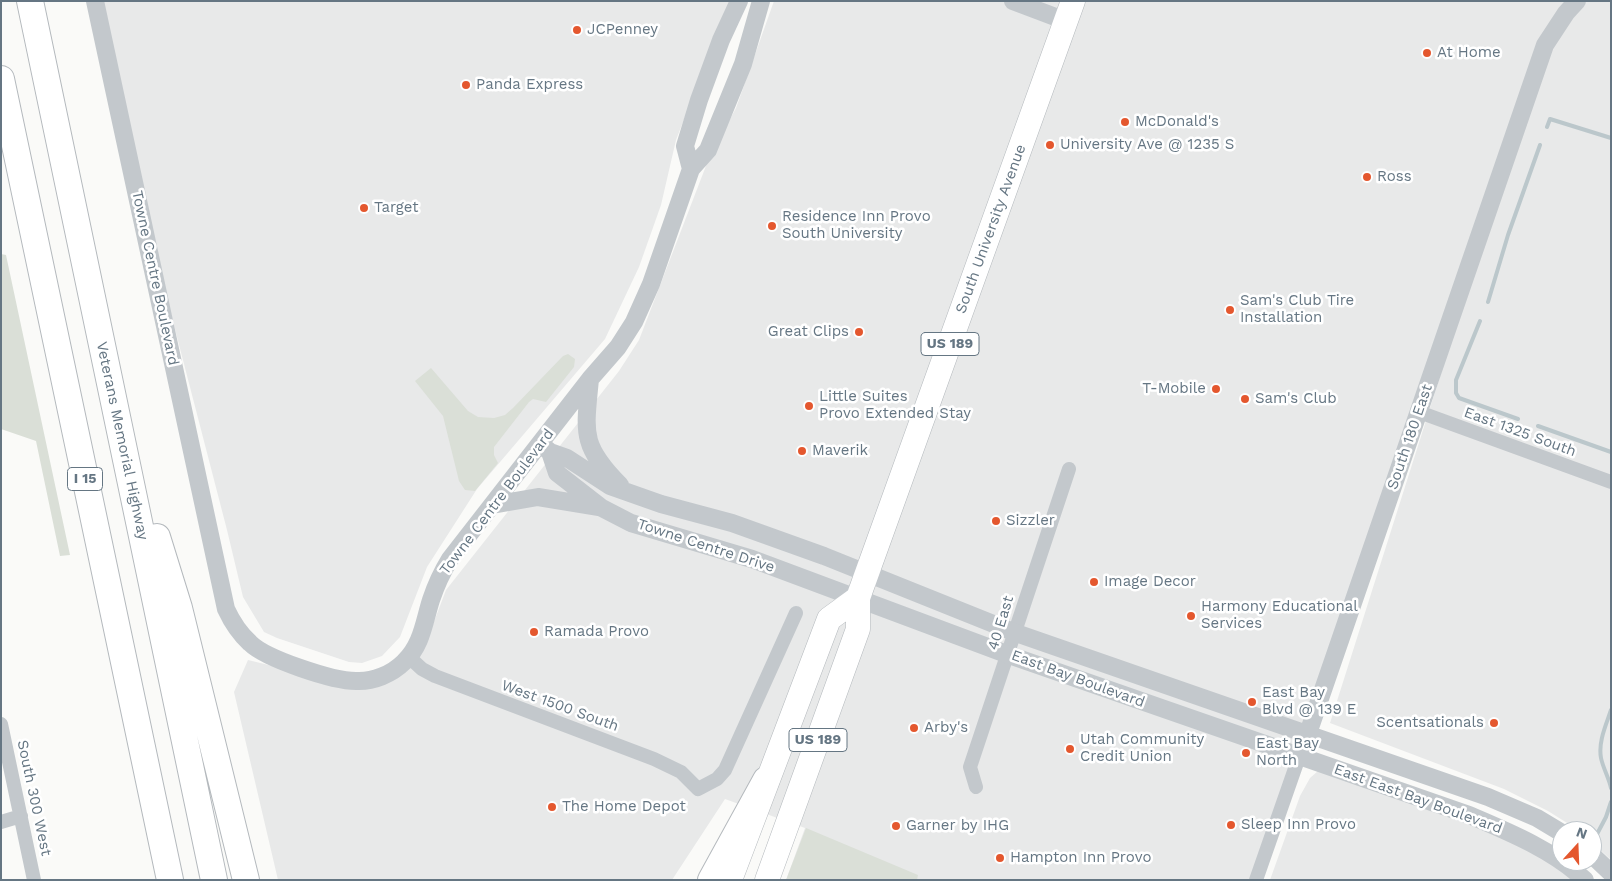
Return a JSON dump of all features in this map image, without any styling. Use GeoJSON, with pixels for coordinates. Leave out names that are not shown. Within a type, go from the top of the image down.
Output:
{"type":"FeatureCollection","features":[{"type":"Feature","properties":{"kind":"highway","name":"Veterans Memorial Highway"},"geometry":{"type":"LineString","coordinates":[[30,1],[214,880]]}},
{"type":"Feature","properties":{"kind":"highway","name":"South University Avenue"},"geometry":{"type":"LineString","coordinates":[[767,880],[858,629],[858,598],[1069,7]]}},
{"type":"Feature","properties":{"kind":"highway","name":"I 15"},"geometry":{"type":"LineString","coordinates":[[1,79],[170,880]]}},
{"type":"Feature","properties":{"kind":"highway"},"geometry":{"type":"LineString","coordinates":[[106,368],[179,608],[246,880]]}},
{"type":"Feature","properties":{"kind":"highway","name":"US 189"},"geometry":{"type":"LineString","coordinates":[[730,880],[766,780],[829,619],[858,598]]}},
{"type":"Feature","properties":{"kind":"highway"},"geometry":{"type":"LineString","coordinates":[[711,880],[766,780]]}},
{"type":"Feature","properties":{"kind":"street","name":"Towne Centre Boulevard"},"geometry":{"type":"LineString","coordinates":[[95,1],[226,609],[236,628],[250,644],[263,653],[337,679],[356,682],[380,677],[392,671],[414,651],[426,624],[430,602],[439,579],[450,559],[492,505],[545,448],[590,379],[618,348],[640,310],[691,169]]}},
{"type":"Feature","properties":{"kind":"street"},"geometry":{"type":"LineString","coordinates":[[691,169],[686,146],[716,52],[740,1]]}},
{"type":"Feature","properties":{"kind":"street"},"geometry":{"type":"LineString","coordinates":[[691,169],[708,150],[712,142],[742,64],[761,1]]}},
{"type":"Feature","properties":{"kind":"street"},"geometry":{"type":"LineString","coordinates":[[1013,1],[1069,7]]}},
{"type":"Feature","properties":{"kind":"street","name":"South 180 East"},"geometry":{"type":"LineString","coordinates":[[1256,880],[1545,45],[1566,12],[1577,1]]}},
{"type":"Feature","properties":{"kind":"street"},"geometry":{"type":"LineString","coordinates":[[590,379],[586,417],[593,455],[628,493]]}},
{"type":"Feature","properties":{"kind":"street","name":"East 1325 South"},"geometry":{"type":"LineString","coordinates":[[1419,412],[1611,482]]}},
{"type":"Feature","properties":{"kind":"street","name":"Towne Centre Drive"},"geometry":{"type":"LineString","coordinates":[[545,448],[567,458],[610,486],[660,504],[732,523],[827,557],[867,574]]}},
{"type":"Feature","properties":{"kind":"street","name":"Towne Centre Drive"},"geometry":{"type":"LineString","coordinates":[[545,448],[557,473],[602,508],[656,532],[752,559],[858,598]]}},
{"type":"Feature","properties":{"kind":"street","name":"40 East"},"geometry":{"type":"LineString","coordinates":[[976,786],[970,767],[1009,655],[1028,589],[1069,469]]}},
{"type":"Feature","properties":{"kind":"street"},"geometry":{"type":"LineString","coordinates":[[492,505],[538,497],[602,508]]}},
{"type":"Feature","properties":{"kind":"street","name":"East Bay Boulevard"},"geometry":{"type":"LineString","coordinates":[[867,574],[1016,633],[1307,736]]}},
{"type":"Feature","properties":{"kind":"street","name":"East Bay Boulevard"},"geometry":{"type":"LineString","coordinates":[[858,598],[1009,655],[1299,756]]}},
{"type":"Feature","properties":{"kind":"street","name":"West 1500 South"},"geometry":{"type":"LineString","coordinates":[[409,657],[422,669],[435,676],[670,766],[681,772],[698,789],[717,779],[725,770],[796,612]]}},
{"type":"Feature","properties":{"kind":"street","name":"South 300 West"},"geometry":{"type":"LineString","coordinates":[[1,724],[34,880]]}},
{"type":"Feature","properties":{"kind":"street","name":"East East Bay Boulevard"},"geometry":{"type":"LineString","coordinates":[[1307,736],[1488,797],[1537,818],[1552,827]]}},
{"type":"Feature","properties":{"kind":"street","name":"East East Bay Boulevard"},"geometry":{"type":"LineString","coordinates":[[1299,756],[1469,815],[1514,834],[1572,868],[1585,880]]}},
{"type":"Feature","properties":{"kind":"street"},"geometry":{"type":"LineString","coordinates":[[1,822],[21,816]]}},
{"type":"Feature","properties":{"kind":"shaded area"},"geometry":{"type":"Polygon","coordinates":[[[90,1],[733,1],[708,58],[676,140],[661,205],[639,267],[605,339],[477,489],[427,567],[400,637],[382,656],[362,663],[349,662],[277,638],[264,632],[243,597],[90,1]]]}},
{"type":"Feature","properties":{"kind":"shaded area"},"geometry":{"type":"Polygon","coordinates":[[[774,1],[1611,1],[1611,860],[1602,851],[1602,821],[1564,821],[1504,789],[1330,723],[1536,74],[1256,880],[786,880],[805,828],[725,799],[672,880],[278,880],[234,692],[248,660],[359,687],[424,648],[446,590],[619,371],[639,340],[709,158],[736,108],[774,1]]]}},
{"type":"Feature","properties":{"kind":"shaded area"},"geometry":{"type":"Polygon","coordinates":[[[1,254],[6,255],[70,555],[60,556],[36,441],[1,429],[1,254]]]}},
{"type":"Feature","properties":{"kind":"shaded area"},"geometry":{"type":"Polygon","coordinates":[[[568,354],[575,359],[574,367],[546,402],[533,399],[529,402],[494,447],[494,455],[498,463],[475,491],[465,490],[459,481],[443,416],[415,381],[431,368],[468,411],[478,417],[494,418],[505,415],[563,356],[568,354]]]}},
{"type":"Feature","properties":{"kind":"shaded area"},"geometry":{"type":"Polygon","coordinates":[[[1318,771],[1505,833],[1541,854],[1552,863],[1552,871],[1561,871],[1572,880],[1270,880],[1300,796],[1310,778],[1318,771]]]}},
{"type":"Feature","properties":{"kind":"shaded area"},"geometry":{"type":"Polygon","coordinates":[[[806,828],[918,875],[917,880],[786,880],[806,828]]]}},
{"type":"Feature","properties":{"kind":"waterway"},"geometry":{"type":"LineString","coordinates":[[1547,127],[1550,119],[1611,138]]}},
{"type":"Feature","properties":{"kind":"waterway"},"geometry":{"type":"LineString","coordinates":[[1488,302],[1508,235],[1540,145]]}},
{"type":"Feature","properties":{"kind":"waterway"},"geometry":{"type":"LineString","coordinates":[[1480,321],[1456,380],[1456,393],[1459,398],[1518,419]]}},
{"type":"Feature","properties":{"kind":"waterway"},"geometry":{"type":"LineString","coordinates":[[1538,426],[1611,452]]}},
{"type":"Feature","properties":{"kind":"waterway"},"geometry":{"type":"LineString","coordinates":[[1611,710],[1603,734],[1600,752],[1611,788]]}},
{"type":"Feature","properties":{"kind":"waterway"},"geometry":{"type":"LineString","coordinates":[[1602,825],[1611,802]]}},
{"type":"Feature","properties":{"kind":"place","name":"JCPenney"},"geometry":{"type":"Point","coordinates":[577,30]}},
{"type":"Feature","properties":{"kind":"place","name":"At Home"},"geometry":{"type":"Point","coordinates":[1427,53]}},
{"type":"Feature","properties":{"kind":"place","name":"Panda Express"},"geometry":{"type":"Point","coordinates":[466,85]}},
{"type":"Feature","properties":{"kind":"place","name":"McDonald's"},"geometry":{"type":"Point","coordinates":[1125,122]}},
{"type":"Feature","properties":{"kind":"place","name":"University Ave @ 1235 S"},"geometry":{"type":"Point","coordinates":[1050,145]}},
{"type":"Feature","properties":{"kind":"place","name":"Ross"},"geometry":{"type":"Point","coordinates":[1367,177]}},
{"type":"Feature","properties":{"kind":"place","name":"Target"},"geometry":{"type":"Point","coordinates":[364,208]}},
{"type":"Feature","properties":{"kind":"place","name":"Residence Inn Provo South University"},"geometry":{"type":"Point","coordinates":[772,226]}},
{"type":"Feature","properties":{"kind":"place","name":"Sam's Club Tire Installation"},"geometry":{"type":"Point","coordinates":[1230,310]}},
{"type":"Feature","properties":{"kind":"place","name":"Great Clips"},"geometry":{"type":"Point","coordinates":[859,332]}},
{"type":"Feature","properties":{"kind":"place","name":"T-Mobile"},"geometry":{"type":"Point","coordinates":[1216,389]}},
{"type":"Feature","properties":{"kind":"place","name":"Sam's Club"},"geometry":{"type":"Point","coordinates":[1245,399]}},
{"type":"Feature","properties":{"kind":"place","name":"Little Suites Provo Extended Stay"},"geometry":{"type":"Point","coordinates":[809,406]}},
{"type":"Feature","properties":{"kind":"place","name":"Maverik"},"geometry":{"type":"Point","coordinates":[802,451]}},
{"type":"Feature","properties":{"kind":"place","name":"Sizzler"},"geometry":{"type":"Point","coordinates":[996,521]}},
{"type":"Feature","properties":{"kind":"place","name":"Image Decor"},"geometry":{"type":"Point","coordinates":[1094,582]}},
{"type":"Feature","properties":{"kind":"place","name":"Harmony Educational Services"},"geometry":{"type":"Point","coordinates":[1191,616]}},
{"type":"Feature","properties":{"kind":"place","name":"Ramada Provo"},"geometry":{"type":"Point","coordinates":[534,632]}},
{"type":"Feature","properties":{"kind":"place","name":"East Bay Blvd @ 139 E"},"geometry":{"type":"Point","coordinates":[1252,702]}},
{"type":"Feature","properties":{"kind":"place","name":"Scentsationals"},"geometry":{"type":"Point","coordinates":[1494,723]}},
{"type":"Feature","properties":{"kind":"place","name":"Arby's"},"geometry":{"type":"Point","coordinates":[914,728]}},
{"type":"Feature","properties":{"kind":"place","name":"Utah Community Credit Union"},"geometry":{"type":"Point","coordinates":[1070,749]}},
{"type":"Feature","properties":{"kind":"place","name":"East Bay North"},"geometry":{"type":"Point","coordinates":[1246,753]}},
{"type":"Feature","properties":{"kind":"place","name":"The Home Depot"},"geometry":{"type":"Point","coordinates":[552,807]}},
{"type":"Feature","properties":{"kind":"place","name":"Sleep Inn Provo"},"geometry":{"type":"Point","coordinates":[1231,825]}},
{"type":"Feature","properties":{"kind":"place","name":"Garner by IHG"},"geometry":{"type":"Point","coordinates":[896,826]}},
{"type":"Feature","properties":{"kind":"place","name":"Hampton Inn Provo"},"geometry":{"type":"Point","coordinates":[1000,858]}}]}
